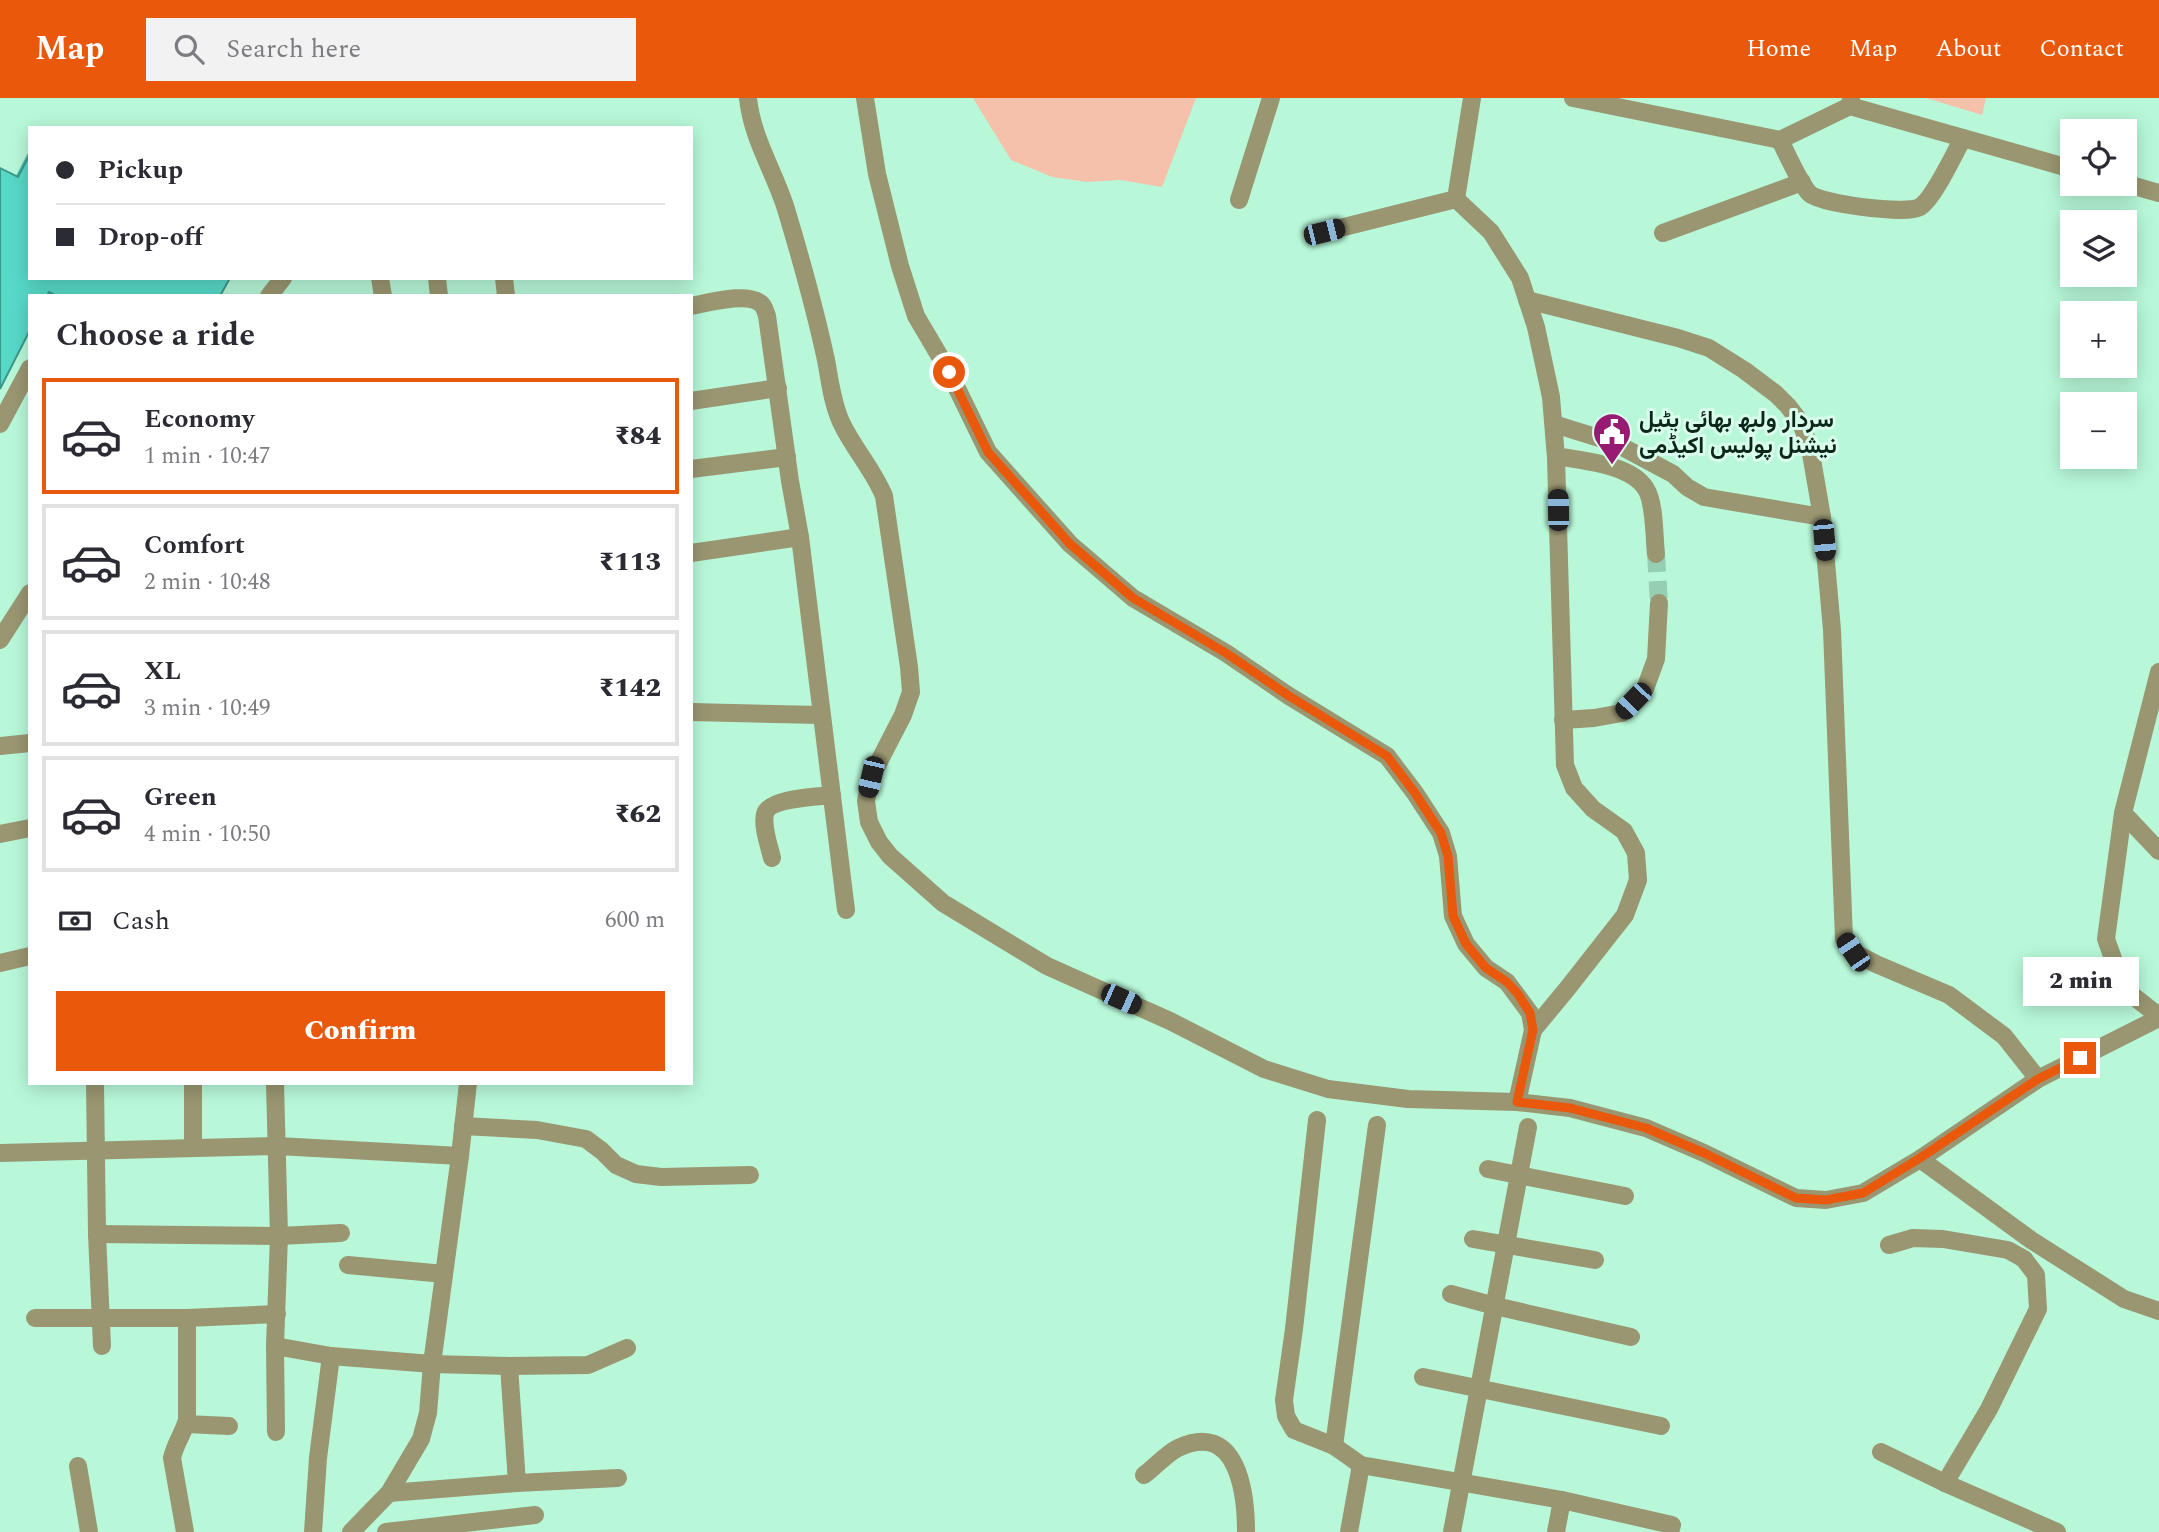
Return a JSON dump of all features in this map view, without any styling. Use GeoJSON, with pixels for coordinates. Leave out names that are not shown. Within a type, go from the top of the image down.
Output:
{"type":"FeatureCollection","features":[{"type":"Feature","properties":{"kind":"street"},"geometry":{"type":"LineString","coordinates":[[748,98],[760,148],[782,199],[798,248],[832,394],[841,421],[876,477],[886,505],[911,692],[903,715],[871,777],[866,801],[869,822],[879,842],[890,856],[943,903],[1047,966],[1170,1021],[1264,1069],[1328,1089],[1408,1099],[1517,1102],[1570,1108],[1646,1128],[1796,1198],[1826,1200],[1863,1193],[2038,1079],[2159,1017],[2124,989],[2106,939],[2123,813],[2159,672]]}},
{"type":"Feature","properties":{"kind":"street"},"geometry":{"type":"LineString","coordinates":[[865,98],[877,174],[916,316],[949,372],[988,452],[1070,544],[1133,598],[1226,653],[1289,696],[1387,756],[1441,833],[1448,856],[1453,916],[1466,944],[1486,968],[1507,982],[1530,1013],[1533,1030],[1517,1102]]}},
{"type":"Feature","properties":{"kind":"street"},"geometry":{"type":"LineString","coordinates":[[1238,200],[1272,98]]}},
{"type":"Feature","properties":{"kind":"street"},"geometry":{"type":"LineString","coordinates":[[1456,198],[1472,98]]}},
{"type":"Feature","properties":{"kind":"street"},"geometry":{"type":"LineString","coordinates":[[1573,98],[1780,140],[1850,102],[2060,166]]}},
{"type":"Feature","properties":{"kind":"street"},"geometry":{"type":"LineString","coordinates":[[1780,140],[1809,194],[1822,200],[1902,211],[1919,208],[1930,197],[1963,138]]}},
{"type":"Feature","properties":{"kind":"street"},"geometry":{"type":"LineString","coordinates":[[1663,233],[1802,182]]}},
{"type":"Feature","properties":{"kind":"street"},"geometry":{"type":"LineString","coordinates":[[2137,187],[2159,193]]}},
{"type":"Feature","properties":{"kind":"street"},"geometry":{"type":"LineString","coordinates":[[1456,198],[1491,232],[1520,278],[1536,327],[1551,397],[1556,456],[1565,765],[1574,788],[1593,809],[1624,831],[1636,853],[1638,880],[1625,915],[1533,1030]]}},
{"type":"Feature","properties":{"kind":"street"},"geometry":{"type":"LineString","coordinates":[[1324,232],[1456,198]]}},
{"type":"Feature","properties":{"kind":"street"},"geometry":{"type":"LineString","coordinates":[[271,294],[281,280]]}},
{"type":"Feature","properties":{"kind":"street"},"geometry":{"type":"LineString","coordinates":[[693,306],[733,298],[755,300],[763,306],[767,316],[800,537],[846,910]]}},
{"type":"Feature","properties":{"kind":"street"},"geometry":{"type":"LineString","coordinates":[[1527,300],[1709,348],[1744,370],[1788,406],[1801,423],[1810,448],[1822,517],[1832,630],[1844,939],[1853,952],[1950,995],[2004,1036],[2038,1079]]}},
{"type":"Feature","properties":{"kind":"street"},"geometry":{"type":"LineString","coordinates":[[0,424],[28,372]]}},
{"type":"Feature","properties":{"kind":"street"},"geometry":{"type":"LineString","coordinates":[[693,401],[778,388]]}},
{"type":"Feature","properties":{"kind":"street"},"geometry":{"type":"LineString","coordinates":[[1554,424],[1615,443],[1673,474],[1704,497],[1822,517]]}},
{"type":"Feature","properties":{"kind":"street"},"geometry":{"type":"LineString","coordinates":[[1556,456],[1617,469],[1634,476],[1647,490],[1656,554]]}},
{"type":"Feature","properties":{"kind":"street"},"geometry":{"type":"LineString","coordinates":[[693,469],[787,457]]}},
{"type":"Feature","properties":{"kind":"street"},"geometry":{"type":"LineString","coordinates":[[693,553],[800,537]]}},
{"type":"Feature","properties":{"kind":"street"},"geometry":{"type":"LineString","coordinates":[[0,640],[28,596]]}},
{"type":"Feature","properties":{"kind":"street"},"geometry":{"type":"LineString","coordinates":[[1563,720],[1622,713],[1645,689],[1656,659],[1659,603]]}},
{"type":"Feature","properties":{"kind":"street"},"geometry":{"type":"LineString","coordinates":[[693,712],[821,715]]}},
{"type":"Feature","properties":{"kind":"street"},"geometry":{"type":"LineString","coordinates":[[0,746],[28,743]]}},
{"type":"Feature","properties":{"kind":"street"},"geometry":{"type":"LineString","coordinates":[[772,858],[764,823],[768,807],[776,803],[832,795]]}},
{"type":"Feature","properties":{"kind":"street"},"geometry":{"type":"LineString","coordinates":[[2123,813],[2159,851]]}},
{"type":"Feature","properties":{"kind":"street"},"geometry":{"type":"LineString","coordinates":[[0,834],[28,828]]}},
{"type":"Feature","properties":{"kind":"street"},"geometry":{"type":"LineString","coordinates":[[0,963],[28,956]]}},
{"type":"Feature","properties":{"kind":"street"},"geometry":{"type":"LineString","coordinates":[[95,1085],[97,1234],[103,1346]]}},
{"type":"Feature","properties":{"kind":"street"},"geometry":{"type":"LineString","coordinates":[[193,1085],[193,1147]]}},
{"type":"Feature","properties":{"kind":"street"},"geometry":{"type":"LineString","coordinates":[[275,1085],[279,1236],[275,1346],[276,1432]]}},
{"type":"Feature","properties":{"kind":"street"},"geometry":{"type":"LineString","coordinates":[[351,1532],[389,1493],[421,1439],[428,1413],[468,1085]]}},
{"type":"Feature","properties":{"kind":"street"},"geometry":{"type":"LineString","coordinates":[[1317,1120],[1284,1400],[1286,1416],[1294,1430],[1334,1446],[1361,1465],[1562,1500],[1672,1525],[1670,1532]]}},
{"type":"Feature","properties":{"kind":"street"},"geometry":{"type":"LineString","coordinates":[[1334,1446],[1377,1125]]}},
{"type":"Feature","properties":{"kind":"street"},"geometry":{"type":"LineString","coordinates":[[463,1126],[537,1130],[586,1139],[602,1150],[616,1165],[636,1174],[661,1177],[750,1175]]}},
{"type":"Feature","properties":{"kind":"street"},"geometry":{"type":"LineString","coordinates":[[1452,1532],[1528,1127]]}},
{"type":"Feature","properties":{"kind":"street"},"geometry":{"type":"LineString","coordinates":[[0,1153],[278,1146],[460,1156]]}},
{"type":"Feature","properties":{"kind":"street"},"geometry":{"type":"LineString","coordinates":[[1920,1158],[2031,1240],[2124,1299],[2159,1311]]}},
{"type":"Feature","properties":{"kind":"street"},"geometry":{"type":"LineString","coordinates":[[1488,1169],[1625,1196]]}},
{"type":"Feature","properties":{"kind":"street"},"geometry":{"type":"LineString","coordinates":[[97,1234],[279,1236],[341,1233]]}},
{"type":"Feature","properties":{"kind":"street"},"geometry":{"type":"LineString","coordinates":[[1889,1245],[1913,1238],[1943,1239],[2008,1250],[2024,1259],[2036,1275],[2038,1308],[1989,1409],[1945,1483]]}},
{"type":"Feature","properties":{"kind":"street"},"geometry":{"type":"LineString","coordinates":[[1473,1239],[1595,1260]]}},
{"type":"Feature","properties":{"kind":"street"},"geometry":{"type":"LineString","coordinates":[[348,1265],[444,1274]]}},
{"type":"Feature","properties":{"kind":"street"},"geometry":{"type":"LineString","coordinates":[[1451,1294],[1631,1337]]}},
{"type":"Feature","properties":{"kind":"street"},"geometry":{"type":"LineString","coordinates":[[35,1318],[187,1318],[277,1314]]}},
{"type":"Feature","properties":{"kind":"street"},"geometry":{"type":"LineString","coordinates":[[186,1532],[172,1458],[186,1424],[187,1318]]}},
{"type":"Feature","properties":{"kind":"street"},"geometry":{"type":"LineString","coordinates":[[275,1346],[331,1356],[432,1364],[509,1366],[588,1365],[627,1349]]}},
{"type":"Feature","properties":{"kind":"street"},"geometry":{"type":"LineString","coordinates":[[313,1532],[318,1458],[331,1356]]}},
{"type":"Feature","properties":{"kind":"street"},"geometry":{"type":"LineString","coordinates":[[509,1366],[517,1483]]}},
{"type":"Feature","properties":{"kind":"street"},"geometry":{"type":"LineString","coordinates":[[1423,1377],[1661,1426]]}},
{"type":"Feature","properties":{"kind":"street"},"geometry":{"type":"LineString","coordinates":[[186,1424],[229,1426]]}},
{"type":"Feature","properties":{"kind":"street"},"geometry":{"type":"LineString","coordinates":[[1144,1475],[1176,1449],[1196,1442],[1212,1443],[1230,1455],[1241,1479],[1246,1532]]}},
{"type":"Feature","properties":{"kind":"street"},"geometry":{"type":"LineString","coordinates":[[1881,1452],[2057,1532]]}},
{"type":"Feature","properties":{"kind":"street"},"geometry":{"type":"LineString","coordinates":[[1349,1532],[1361,1465]]}},
{"type":"Feature","properties":{"kind":"street"},"geometry":{"type":"LineString","coordinates":[[78,1466],[89,1532]]}},
{"type":"Feature","properties":{"kind":"street"},"geometry":{"type":"LineString","coordinates":[[389,1493],[618,1478]]}},
{"type":"Feature","properties":{"kind":"street"},"geometry":{"type":"LineString","coordinates":[[1556,1532],[1562,1500]]}},
{"type":"Feature","properties":{"kind":"street"},"geometry":{"type":"LineString","coordinates":[[386,1532],[535,1515]]}},
{"type":"Feature","properties":{"kind":"shaded area"},"geometry":{"type":"Polygon","coordinates":[[[973,98],[1196,98],[1162,187],[1120,180],[1087,182],[1052,177],[1011,160],[973,98]]]}},
{"type":"Feature","properties":{"kind":"shaded area"},"geometry":{"type":"Polygon","coordinates":[[[1926,98],[1986,98],[1982,115],[1926,98]]]}},
{"type":"Feature","properties":{"kind":"building"},"geometry":{"type":"Polygon","coordinates":[[[28,158],[28,280],[229,280],[221,294],[28,294],[28,334],[0,389],[0,168],[18,177],[28,158]]]}},
{"type":"Feature","properties":{"kind":"tunnel"},"geometry":{"type":"LineString","coordinates":[[1656,554],[1659,603]]}},
{"type":"Feature","properties":{"kind":"place","name":"سردار ولبھ بھائی پٹیل نیشنل پولیس اکیڈمی"},"geometry":{"type":"Point","coordinates":[1612,466]}},
{"type":"Feature","properties":{"kind":"route"},"geometry":{"type":"LineString","coordinates":[[949,372],[988,452],[1070,544],[1133,598],[1226,653],[1289,696],[1387,756],[1441,833],[1448,856],[1453,916],[1466,944],[1486,968],[1507,982],[1530,1013],[1533,1030],[1517,1102],[1570,1108],[1646,1128],[1796,1198],[1826,1200],[1863,1193],[2038,1079],[2080,1058]]}}]}
